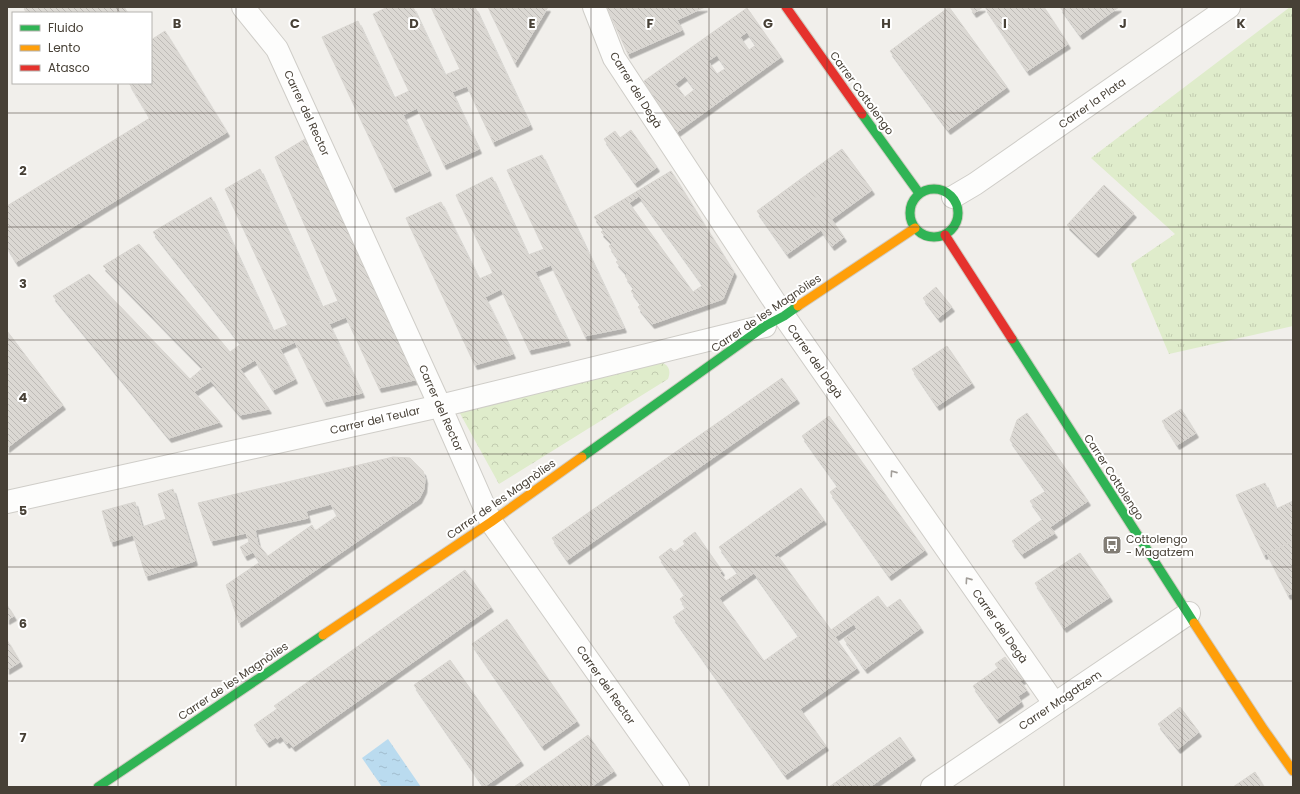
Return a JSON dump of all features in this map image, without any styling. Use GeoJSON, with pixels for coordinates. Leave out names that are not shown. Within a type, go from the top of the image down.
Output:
{"type":"FeatureCollection","features":[{"type":"Feature","properties":{"kind":"street","name":"Carrer del Rector"},"geometry":{"type":"LineString","coordinates":[[243,7],[277,49],[440,406],[491,522],[669,784]]}},
{"type":"Feature","properties":{"kind":"street","name":"Carrer del Degà"},"geometry":{"type":"LineString","coordinates":[[594,7],[614,58],[774,321],[1054,703]]}},
{"type":"Feature","properties":{"kind":"street","name":"Carrer Cottolengo"},"geometry":{"type":"LineString","coordinates":[[786,7],[919,193]]}},
{"type":"Feature","properties":{"kind":"street","name":"Carrer la Plata"},"geometry":{"type":"LineString","coordinates":[[953,197],[982,179],[1229,7]]}},
{"type":"Feature","properties":{"kind":"street"},"geometry":{"type":"LineString","coordinates":[[933,188],[947,192],[953,197],[959,210],[958,218],[951,231],[945,235],[929,237],[921,234],[915,228],[909,214],[910,206],[919,193],[933,188]]}},
{"type":"Feature","properties":{"kind":"street","name":"Carrer de les Magnòlies"},"geometry":{"type":"LineString","coordinates":[[98,787],[491,522],[774,321],[915,228]]}},
{"type":"Feature","properties":{"kind":"street","name":"Carrer Cottolengo"},"geometry":{"type":"LineString","coordinates":[[945,235],[1133,529],[1262,727],[1293,771]]}},
{"type":"Feature","properties":{"kind":"street","name":"Carrer del Teular"},"geometry":{"type":"LineString","coordinates":[[7,502],[440,406],[774,321]]}},
{"type":"Feature","properties":{"kind":"street","name":"Carrer Magatzem"},"geometry":{"type":"LineString","coordinates":[[932,787],[1189,613]]}},
{"type":"Feature","properties":{"kind":"green space"},"geometry":{"type":"Polygon","coordinates":[[[1290,7],[1293,7],[1293,326],[1169,354],[1131,264],[1175,234],[1091,158],[1290,7]]]}},
{"type":"Feature","properties":{"kind":"green space"},"geometry":{"type":"Polygon","coordinates":[[[652,359],[666,365],[669,371],[668,379],[499,484],[457,408],[652,359]]]}},
{"type":"Feature","properties":{"kind":"water"},"geometry":{"type":"Polygon","coordinates":[[[388,739],[421,787],[382,787],[362,758],[388,739]]]}},
{"type":"Feature","properties":{"kind":"building"},"geometry":{"type":"Polygon","coordinates":[[[26,7],[124,7],[127,12],[26,12],[24,9],[26,7]]]}},
{"type":"Feature","properties":{"kind":"building"},"geometry":{"type":"Polygon","coordinates":[[[388,7],[413,7],[445,75],[460,69],[431,7],[475,7],[530,125],[493,142],[467,86],[452,92],[479,149],[444,165],[417,108],[403,115],[429,171],[393,188],[322,37],[358,21],[394,98],[409,91],[373,14],[388,7]]]}},
{"type":"Feature","properties":{"kind":"building"},"geometry":{"type":"Polygon","coordinates":[[[488,7],[548,7],[515,63],[488,7]]]}},
{"type":"Feature","properties":{"kind":"building"},"geometry":{"type":"Polygon","coordinates":[[[607,7],[705,7],[677,20],[682,30],[628,54],[607,7]]]}},
{"type":"Feature","properties":{"kind":"building"},"geometry":{"type":"Polygon","coordinates":[[[949,7],[1007,87],[948,130],[890,51],[949,7]]]}},
{"type":"Feature","properties":{"kind":"building"},"geometry":{"type":"Polygon","coordinates":[[[970,7],[983,7],[974,13],[970,7]]]}},
{"type":"Feature","properties":{"kind":"building"},"geometry":{"type":"Polygon","coordinates":[[[985,7],[1044,7],[1068,44],[1027,71],[985,7]]]}},
{"type":"Feature","properties":{"kind":"building"},"geometry":{"type":"Polygon","coordinates":[[[1060,7],[1119,7],[1080,35],[1060,7]]]}},
{"type":"Feature","properties":{"kind":"building"},"geometry":{"type":"Polygon","coordinates":[[[747,8],[781,57],[676,133],[644,81],[747,8]],[[747,32],[740,37],[749,50],[756,45],[747,32]],[[717,55],[708,61],[717,74],[726,68],[717,55]],[[685,76],[675,84],[685,97],[695,89],[685,76]]]}},
{"type":"Feature","properties":{"kind":"building"},"geometry":{"type":"Polygon","coordinates":[[[165,31],[227,132],[16,262],[7,247],[7,206],[150,118],[130,84],[152,84],[152,39],[165,31]]]}},
{"type":"Feature","properties":{"kind":"building"},"geometry":{"type":"Polygon","coordinates":[[[631,130],[657,167],[635,183],[604,139],[615,131],[620,138],[631,130]]]}},
{"type":"Feature","properties":{"kind":"building"},"geometry":{"type":"Polygon","coordinates":[[[305,139],[419,379],[379,388],[346,317],[329,324],[362,393],[324,402],[295,342],[280,349],[295,379],[273,390],[255,360],[240,369],[269,409],[240,415],[211,381],[194,392],[220,422],[169,438],[53,296],[89,274],[190,379],[203,368],[103,266],[139,244],[230,352],[241,344],[153,232],[211,197],[273,331],[288,325],[225,189],[260,169],[322,307],[338,301],[275,157],[305,139]]]}},
{"type":"Feature","properties":{"kind":"building"},"geometry":{"type":"Polygon","coordinates":[[[842,149],[872,190],[832,219],[802,178],[842,149]]]}},
{"type":"Feature","properties":{"kind":"building"},"geometry":{"type":"Polygon","coordinates":[[[542,155],[624,328],[585,336],[551,265],[535,272],[568,341],[529,350],[501,289],[485,297],[513,354],[475,365],[406,218],[441,202],[479,279],[493,273],[456,195],[492,177],[528,255],[544,249],[507,170],[542,155]]]}},
{"type":"Feature","properties":{"kind":"building"},"geometry":{"type":"Polygon","coordinates":[[[671,171],[734,272],[723,299],[652,324],[638,307],[641,304],[631,291],[634,288],[625,276],[627,274],[616,262],[619,260],[609,246],[612,243],[601,232],[604,229],[594,217],[671,171]],[[639,196],[629,203],[693,292],[703,285],[639,196]]]}},
{"type":"Feature","properties":{"kind":"building"},"geometry":{"type":"Polygon","coordinates":[[[802,178],[844,237],[832,246],[821,230],[787,254],[757,211],[802,178]]]}},
{"type":"Feature","properties":{"kind":"building"},"geometry":{"type":"Polygon","coordinates":[[[1104,185],[1134,213],[1096,253],[1067,225],[1104,185]]]}},
{"type":"Feature","properties":{"kind":"building"},"geometry":{"type":"Polygon","coordinates":[[[936,287],[952,307],[938,318],[923,298],[936,287]]]}},
{"type":"Feature","properties":{"kind":"building"},"geometry":{"type":"Polygon","coordinates":[[[7,331],[63,405],[7,448],[7,331]]]}},
{"type":"Feature","properties":{"kind":"building"},"geometry":{"type":"Polygon","coordinates":[[[947,346],[972,383],[937,406],[912,369],[947,346]]]}},
{"type":"Feature","properties":{"kind":"building"},"geometry":{"type":"Polygon","coordinates":[[[782,378],[797,399],[567,560],[552,538],[782,378]]]}},
{"type":"Feature","properties":{"kind":"building"},"geometry":{"type":"Polygon","coordinates":[[[1181,409],[1196,433],[1177,445],[1162,421],[1181,409]]]}},
{"type":"Feature","properties":{"kind":"building"},"geometry":{"type":"Polygon","coordinates":[[[1027,413],[1088,501],[1050,527],[1055,533],[1022,554],[1012,541],[1043,519],[1030,501],[1046,491],[1010,440],[1017,420],[1027,413]]]}},
{"type":"Feature","properties":{"kind":"building"},"geometry":{"type":"Polygon","coordinates":[[[829,416],[925,550],[889,576],[830,492],[838,486],[802,436],[829,416]]]}},
{"type":"Feature","properties":{"kind":"building"},"geometry":{"type":"Polygon","coordinates":[[[393,457],[410,458],[423,471],[425,479],[424,489],[419,499],[239,623],[226,585],[260,562],[253,552],[245,556],[240,547],[249,542],[246,533],[211,541],[198,503],[393,457]],[[331,504],[306,511],[308,518],[255,530],[258,544],[268,556],[312,525],[315,531],[337,516],[331,504]]]}},
{"type":"Feature","properties":{"kind":"building"},"geometry":{"type":"Polygon","coordinates":[[[1265,483],[1276,509],[1293,501],[1293,541],[1264,555],[1236,495],[1265,483]]]}},
{"type":"Feature","properties":{"kind":"building"},"geometry":{"type":"Polygon","coordinates":[[[801,488],[824,520],[774,555],[776,558],[778,556],[831,630],[878,596],[887,608],[900,599],[921,628],[865,669],[844,639],[857,629],[854,624],[835,637],[857,668],[800,709],[826,746],[785,775],[673,617],[686,608],[680,599],[685,595],[659,557],[671,548],[674,552],[685,544],[683,541],[695,532],[722,571],[720,573],[726,581],[738,573],[719,547],[801,488]],[[754,573],[719,598],[764,661],[799,636],[754,573]]]}},
{"type":"Feature","properties":{"kind":"building"},"geometry":{"type":"Polygon","coordinates":[[[173,489],[195,561],[146,576],[133,535],[111,542],[102,511],[135,502],[142,527],[166,519],[158,494],[173,489]]]}},
{"type":"Feature","properties":{"kind":"building"},"geometry":{"type":"Polygon","coordinates":[[[1293,541],[1293,593],[1288,595],[1267,554],[1293,541]]]}},
{"type":"Feature","properties":{"kind":"building"},"geometry":{"type":"Polygon","coordinates":[[[1080,553],[1110,597],[1064,628],[1035,583],[1080,553]]]}},
{"type":"Feature","properties":{"kind":"building"},"geometry":{"type":"Polygon","coordinates":[[[465,570],[491,607],[293,747],[289,742],[287,744],[281,736],[277,739],[276,737],[267,743],[254,725],[277,709],[274,706],[465,570]]]}},
{"type":"Feature","properties":{"kind":"building"},"geometry":{"type":"Polygon","coordinates":[[[7,605],[14,616],[7,620],[7,605]]]}},
{"type":"Feature","properties":{"kind":"building"},"geometry":{"type":"Polygon","coordinates":[[[507,619],[577,721],[542,746],[472,644],[507,619]]]}},
{"type":"Feature","properties":{"kind":"building"},"geometry":{"type":"Polygon","coordinates":[[[7,640],[20,662],[7,670],[7,640]]]}},
{"type":"Feature","properties":{"kind":"building"},"geometry":{"type":"Polygon","coordinates":[[[1005,657],[1015,671],[1020,667],[1027,677],[1020,681],[1027,690],[1018,696],[1021,702],[997,719],[973,686],[998,668],[995,664],[1005,657]]]}},
{"type":"Feature","properties":{"kind":"building"},"geometry":{"type":"Polygon","coordinates":[[[450,660],[521,761],[484,787],[414,685],[450,660]]]}},
{"type":"Feature","properties":{"kind":"building"},"geometry":{"type":"Polygon","coordinates":[[[1180,707],[1199,732],[1178,749],[1158,724],[1180,707]]]}},
{"type":"Feature","properties":{"kind":"building"},"geometry":{"type":"Polygon","coordinates":[[[588,735],[614,771],[591,787],[514,787],[588,735]]]}},
{"type":"Feature","properties":{"kind":"building"},"geometry":{"type":"Polygon","coordinates":[[[900,737],[913,756],[870,787],[829,787],[900,737]]]}},
{"type":"Feature","properties":{"kind":"building"},"geometry":{"type":"Polygon","coordinates":[[[1255,772],[1264,787],[1233,787],[1255,772]]]}},
{"type":"Feature","properties":{"kind":"traffic: fast"},"geometry":{"type":"LineString","coordinates":[[862,114],[919,193]]}},
{"type":"Feature","properties":{"kind":"traffic: fast"},"geometry":{"type":"LineString","coordinates":[[929,189],[939,189],[948,193],[954,199],[957,204],[958,213],[957,222],[948,233],[939,237],[929,237],[920,233],[914,227],[910,218],[910,208],[914,199],[920,193],[929,189]]}},
{"type":"Feature","properties":{"kind":"traffic: fast"},"geometry":{"type":"LineString","coordinates":[[582,457],[765,326],[784,316],[798,306]]}},
{"type":"Feature","properties":{"kind":"traffic: fast"},"geometry":{"type":"LineString","coordinates":[[1012,339],[1194,623]]}},
{"type":"Feature","properties":{"kind":"traffic: fast"},"geometry":{"type":"LineString","coordinates":[[98,787],[323,635]]}},
{"type":"Feature","properties":{"kind":"traffic: slow"},"geometry":{"type":"LineString","coordinates":[[798,306],[915,228]]}},
{"type":"Feature","properties":{"kind":"traffic: slow"},"geometry":{"type":"LineString","coordinates":[[323,635],[491,522],[582,457]]}},
{"type":"Feature","properties":{"kind":"traffic: slow"},"geometry":{"type":"LineString","coordinates":[[1194,623],[1262,727],[1293,771]]}},
{"type":"Feature","properties":{"kind":"traffic: jam"},"geometry":{"type":"LineString","coordinates":[[786,7],[862,114]]}},
{"type":"Feature","properties":{"kind":"traffic: jam"},"geometry":{"type":"LineString","coordinates":[[945,235],[1012,339]]}},
{"type":"Feature","properties":{"kind":"place","name":"Cottolengo - Magatzem"},"geometry":{"type":"Point","coordinates":[1112,545]}}]}
